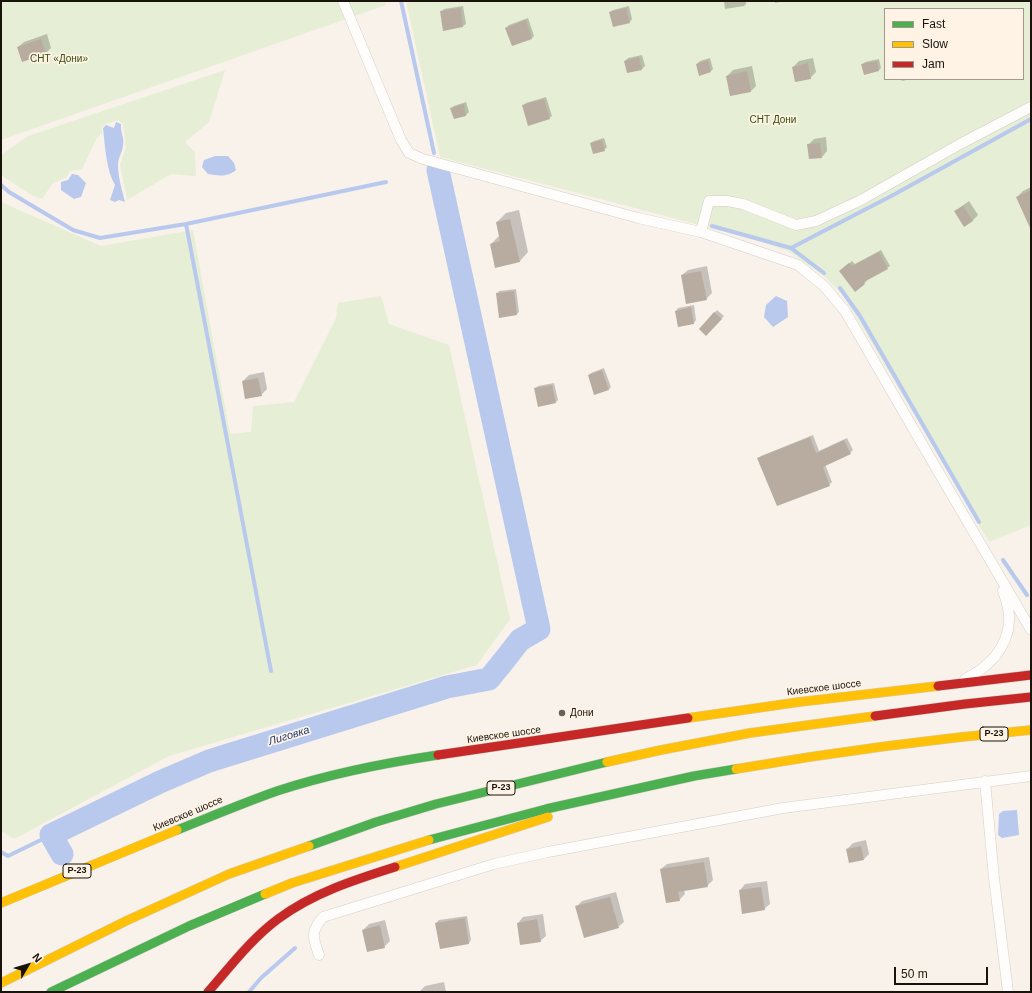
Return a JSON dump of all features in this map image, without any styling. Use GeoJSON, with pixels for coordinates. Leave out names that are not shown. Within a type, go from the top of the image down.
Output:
{"type":"FeatureCollection","features":[{"type":"Feature","properties":{"kind":"main road","name":"Киевское шоссе"},"geometry":{"type":"LineString","coordinates":[[1,903],[231,808],[278,791],[338,774],[420,758],[706,715],[799,702],[1031,675]]}},
{"type":"Feature","properties":{"kind":"main road","name":"Р-23"},"geometry":{"type":"LineString","coordinates":[[1,982],[135,917],[229,874],[376,822],[436,804],[653,751],[742,734],[965,704],[1031,698]]}},
{"type":"Feature","properties":{"kind":"main road","name":"Р-23"},"geometry":{"type":"LineString","coordinates":[[51,992],[189,926],[292,883],[450,834],[482,827],[546,809],[694,776],[781,761],[956,737],[1031,730]]}},
{"type":"Feature","properties":{"kind":"main road","name":"Р-23"},"geometry":{"type":"LineString","coordinates":[[208,992],[232,965],[277,920],[321,894],[364,878],[620,792]]}},
{"type":"Feature","properties":{"kind":"street"},"geometry":{"type":"LineString","coordinates":[[343,1],[401,140],[409,153],[429,161],[638,218],[701,232],[798,265],[824,286],[845,311],[1031,630]]}},
{"type":"Feature","properties":{"kind":"street"},"geometry":{"type":"LineString","coordinates":[[701,232],[709,201],[727,201],[743,204],[796,225],[816,221],[861,200],[962,143],[1031,107]]}},
{"type":"Feature","properties":{"kind":"street"},"geometry":{"type":"LineString","coordinates":[[943,686],[975,674],[986,666],[1001,648],[1008,630],[1009,620],[1008,609],[1000,577]]}},
{"type":"Feature","properties":{"kind":"street"},"geometry":{"type":"LineString","coordinates":[[318,955],[313,937],[315,926],[323,917],[494,864],[613,839],[783,808],[1031,776]]}},
{"type":"Feature","properties":{"kind":"street"},"geometry":{"type":"LineString","coordinates":[[986,781],[993,872],[1008,992]]}},
{"type":"Feature","properties":{"kind":"green space","name":"СНТ «Дони»"},"geometry":{"type":"Polygon","coordinates":[[[1,1],[385,1],[386,5],[1,140],[1,1]]]}},
{"type":"Feature","properties":{"kind":"green space","name":"СНТ Дони"},"geometry":{"type":"Polygon","coordinates":[[[406,1],[1031,1],[1031,525],[989,542],[841,293],[825,277],[790,252],[757,240],[440,157],[406,1]]]}},
{"type":"Feature","properties":{"kind":"green space"},"geometry":{"type":"Polygon","coordinates":[[[225,70],[209,122],[185,142],[195,152],[196,176],[171,174],[127,200],[120,165],[126,147],[123,124],[118,120],[102,127],[102,133],[97,138],[82,169],[70,171],[67,177],[53,183],[42,199],[31,195],[1,175],[1,155],[28,136],[225,70]]]}},
{"type":"Feature","properties":{"kind":"green space"},"geometry":{"type":"Polygon","coordinates":[[[1,202],[101,246],[193,230],[230,434],[251,432],[253,406],[294,402],[336,318],[338,303],[381,296],[389,324],[449,345],[510,619],[477,665],[169,756],[14,839],[1,831],[1,202]]]}},
{"type":"Feature","properties":{"kind":"water"},"geometry":{"type":"Polygon","coordinates":[[[116,122],[121,124],[123,141],[118,165],[119,179],[125,202],[119,200],[115,202],[110,200],[115,185],[108,165],[103,128],[106,125],[114,128],[116,122]]]}},
{"type":"Feature","properties":{"kind":"water"},"geometry":{"type":"Polygon","coordinates":[[[215,156],[228,156],[234,163],[236,170],[230,174],[223,175],[208,174],[202,167],[204,160],[215,156]]]}},
{"type":"Feature","properties":{"kind":"water"},"geometry":{"type":"Polygon","coordinates":[[[72,174],[78,175],[86,183],[81,197],[74,199],[61,190],[61,182],[68,180],[72,174]]]}},
{"type":"Feature","properties":{"kind":"water"},"geometry":{"type":"Polygon","coordinates":[[[776,296],[787,301],[788,317],[773,327],[764,317],[766,305],[776,296]]]}},
{"type":"Feature","properties":{"kind":"water"},"geometry":{"type":"Polygon","coordinates":[[[1017,810],[1019,835],[1002,838],[998,835],[999,814],[1003,811],[1017,810]]]}},
{"type":"Feature","properties":{"kind":"building"},"geometry":{"type":"Polygon","coordinates":[[[461,8],[463,27],[443,31],[440,11],[461,8]]]}},
{"type":"Feature","properties":{"kind":"building"},"geometry":{"type":"Polygon","coordinates":[[[626,8],[630,23],[613,27],[609,12],[626,8]]]}},
{"type":"Feature","properties":{"kind":"building"},"geometry":{"type":"Polygon","coordinates":[[[526,20],[532,39],[512,46],[505,28],[526,20]]]}},
{"type":"Feature","properties":{"kind":"building"},"geometry":{"type":"Polygon","coordinates":[[[41,39],[46,54],[22,62],[17,47],[41,39]]]}},
{"type":"Feature","properties":{"kind":"building"},"geometry":{"type":"Polygon","coordinates":[[[639,57],[642,70],[627,73],[624,61],[639,57]]]}},
{"type":"Feature","properties":{"kind":"building"},"geometry":{"type":"Polygon","coordinates":[[[708,60],[711,72],[699,76],[696,64],[708,60]]]}},
{"type":"Feature","properties":{"kind":"building"},"geometry":{"type":"Polygon","coordinates":[[[877,61],[879,71],[864,75],[861,64],[877,61]]]}},
{"type":"Feature","properties":{"kind":"building"},"geometry":{"type":"Polygon","coordinates":[[[808,63],[811,79],[795,82],[792,67],[808,63]]]}},
{"type":"Feature","properties":{"kind":"building"},"geometry":{"type":"Polygon","coordinates":[[[747,71],[751,92],[730,96],[726,76],[747,71]]]}},
{"type":"Feature","properties":{"kind":"building"},"geometry":{"type":"Polygon","coordinates":[[[544,99],[550,119],[528,126],[522,105],[544,99]]]}},
{"type":"Feature","properties":{"kind":"building"},"geometry":{"type":"Polygon","coordinates":[[[464,104],[466,116],[454,119],[450,108],[464,104]]]}},
{"type":"Feature","properties":{"kind":"building"},"geometry":{"type":"Polygon","coordinates":[[[602,140],[605,151],[593,154],[590,143],[602,140]]]}},
{"type":"Feature","properties":{"kind":"building"},"geometry":{"type":"Polygon","coordinates":[[[820,143],[822,158],[809,159],[807,144],[820,143]]]}},
{"type":"Feature","properties":{"kind":"building"},"geometry":{"type":"Polygon","coordinates":[[[1031,190],[1031,230],[1016,197],[1031,190]]]}},
{"type":"Feature","properties":{"kind":"building"},"geometry":{"type":"Polygon","coordinates":[[[963,206],[973,221],[964,227],[954,211],[963,206]]]}},
{"type":"Feature","properties":{"kind":"building"},"geometry":{"type":"Polygon","coordinates":[[[510,219],[520,262],[495,268],[490,244],[500,241],[496,222],[510,219]]]}},
{"type":"Feature","properties":{"kind":"building"},"geometry":{"type":"Polygon","coordinates":[[[879,252],[888,269],[864,282],[865,284],[855,292],[839,271],[849,263],[852,266],[879,252]]]}},
{"type":"Feature","properties":{"kind":"building"},"geometry":{"type":"Polygon","coordinates":[[[701,271],[707,300],[686,304],[681,275],[701,271]]]}},
{"type":"Feature","properties":{"kind":"building"},"geometry":{"type":"Polygon","coordinates":[[[514,291],[517,315],[499,318],[496,293],[514,291]]]}},
{"type":"Feature","properties":{"kind":"building"},"geometry":{"type":"Polygon","coordinates":[[[691,307],[694,324],[678,327],[675,311],[691,307]]]}},
{"type":"Feature","properties":{"kind":"building"},"geometry":{"type":"Polygon","coordinates":[[[714,312],[722,319],[706,336],[699,329],[714,312]]]}},
{"type":"Feature","properties":{"kind":"building"},"geometry":{"type":"Polygon","coordinates":[[[602,370],[609,390],[594,395],[588,375],[602,370]]]}},
{"type":"Feature","properties":{"kind":"building"},"geometry":{"type":"Polygon","coordinates":[[[258,378],[262,396],[245,399],[242,381],[258,378]]]}},
{"type":"Feature","properties":{"kind":"building"},"geometry":{"type":"Polygon","coordinates":[[[552,385],[556,403],[538,407],[534,388],[552,385]]]}},
{"type":"Feature","properties":{"kind":"building"},"geometry":{"type":"Polygon","coordinates":[[[810,437],[816,453],[844,440],[851,454],[823,467],[830,486],[777,506],[757,458],[810,437]]]}},
{"type":"Feature","properties":{"kind":"building"},"geometry":{"type":"Polygon","coordinates":[[[861,846],[864,860],[849,863],[846,849],[861,846]]]}},
{"type":"Feature","properties":{"kind":"building"},"geometry":{"type":"Polygon","coordinates":[[[704,862],[708,887],[678,892],[680,901],[666,903],[660,869],[704,862]]]}},
{"type":"Feature","properties":{"kind":"building"},"geometry":{"type":"Polygon","coordinates":[[[761,887],[765,910],[742,914],[739,890],[761,887]]]}},
{"type":"Feature","properties":{"kind":"building"},"geometry":{"type":"Polygon","coordinates":[[[610,897],[619,928],[584,938],[575,906],[610,897]]]}},
{"type":"Feature","properties":{"kind":"building"},"geometry":{"type":"Polygon","coordinates":[[[465,918],[469,944],[440,949],[435,923],[465,918]]]}},
{"type":"Feature","properties":{"kind":"building"},"geometry":{"type":"Polygon","coordinates":[[[537,919],[541,942],[520,945],[517,923],[537,919]]]}},
{"type":"Feature","properties":{"kind":"building"},"geometry":{"type":"Polygon","coordinates":[[[380,925],[385,948],[367,952],[362,930],[380,925]]]}},
{"type":"Feature","properties":{"kind":"waterway"},"geometry":{"type":"LineString","coordinates":[[401,1],[434,153]]}},
{"type":"Feature","properties":{"kind":"waterway"},"geometry":{"type":"LineString","coordinates":[[791,248],[895,194],[1031,119]]}},
{"type":"Feature","properties":{"kind":"waterway","name":"Лиговка"},"geometry":{"type":"LineString","coordinates":[[62,854],[51,835],[160,782],[209,761],[447,687],[489,679],[520,640],[539,629],[438,170]]}},
{"type":"Feature","properties":{"kind":"waterway"},"geometry":{"type":"LineString","coordinates":[[1,185],[9,192],[73,230],[100,238],[186,224],[386,182]]}},
{"type":"Feature","properties":{"kind":"waterway"},"geometry":{"type":"LineString","coordinates":[[186,224],[271,671]]}},
{"type":"Feature","properties":{"kind":"waterway"},"geometry":{"type":"LineString","coordinates":[[712,226],[791,248],[824,273]]}},
{"type":"Feature","properties":{"kind":"waterway"},"geometry":{"type":"LineString","coordinates":[[840,288],[860,316],[979,522]]}},
{"type":"Feature","properties":{"kind":"waterway"},"geometry":{"type":"LineString","coordinates":[[1003,560],[1027,595]]}},
{"type":"Feature","properties":{"kind":"waterway"},"geometry":{"type":"LineString","coordinates":[[1,852],[8,856],[51,835]]}},
{"type":"Feature","properties":{"kind":"waterway"},"geometry":{"type":"LineString","coordinates":[[249,992],[261,978],[295,948]]}},
{"type":"Feature","properties":{"kind":"traffic: fast"},"geometry":{"type":"LineString","coordinates":[[177,830],[252,800],[316,779],[438,755]]}},
{"type":"Feature","properties":{"kind":"traffic: fast"},"geometry":{"type":"LineString","coordinates":[[309,846],[376,822],[436,804],[607,762]]}},
{"type":"Feature","properties":{"kind":"traffic: fast"},"geometry":{"type":"LineString","coordinates":[[429,840],[546,809],[694,776],[736,769]]}},
{"type":"Feature","properties":{"kind":"traffic: fast"},"geometry":{"type":"LineString","coordinates":[[51,992],[189,926],[265,894]]}},
{"type":"Feature","properties":{"kind":"traffic: slow"},"geometry":{"type":"LineString","coordinates":[[688,718],[799,702],[938,686]]}},
{"type":"Feature","properties":{"kind":"traffic: slow"},"geometry":{"type":"LineString","coordinates":[[607,762],[750,733],[875,716]]}},
{"type":"Feature","properties":{"kind":"traffic: slow"},"geometry":{"type":"LineString","coordinates":[[736,769],[883,746],[1031,730]]}},
{"type":"Feature","properties":{"kind":"traffic: slow"},"geometry":{"type":"LineString","coordinates":[[395,867],[548,817]]}},
{"type":"Feature","properties":{"kind":"traffic: slow"},"geometry":{"type":"LineString","coordinates":[[1,903],[177,830]]}},
{"type":"Feature","properties":{"kind":"traffic: slow"},"geometry":{"type":"LineString","coordinates":[[265,894],[292,883],[429,840]]}},
{"type":"Feature","properties":{"kind":"traffic: slow"},"geometry":{"type":"LineString","coordinates":[[1,983],[128,920],[229,874],[309,846]]}},
{"type":"Feature","properties":{"kind":"traffic: jam"},"geometry":{"type":"LineString","coordinates":[[938,686],[1031,675]]}},
{"type":"Feature","properties":{"kind":"traffic: jam"},"geometry":{"type":"LineString","coordinates":[[875,716],[1031,697]]}},
{"type":"Feature","properties":{"kind":"traffic: jam"},"geometry":{"type":"LineString","coordinates":[[438,755],[688,718]]}},
{"type":"Feature","properties":{"kind":"traffic: jam"},"geometry":{"type":"LineString","coordinates":[[208,992],[259,935],[291,910],[334,888],[395,867]]}},
{"type":"Feature","properties":{"kind":"place","name":"Дони"},"geometry":{"type":"Point","coordinates":[562,713]}}]}
